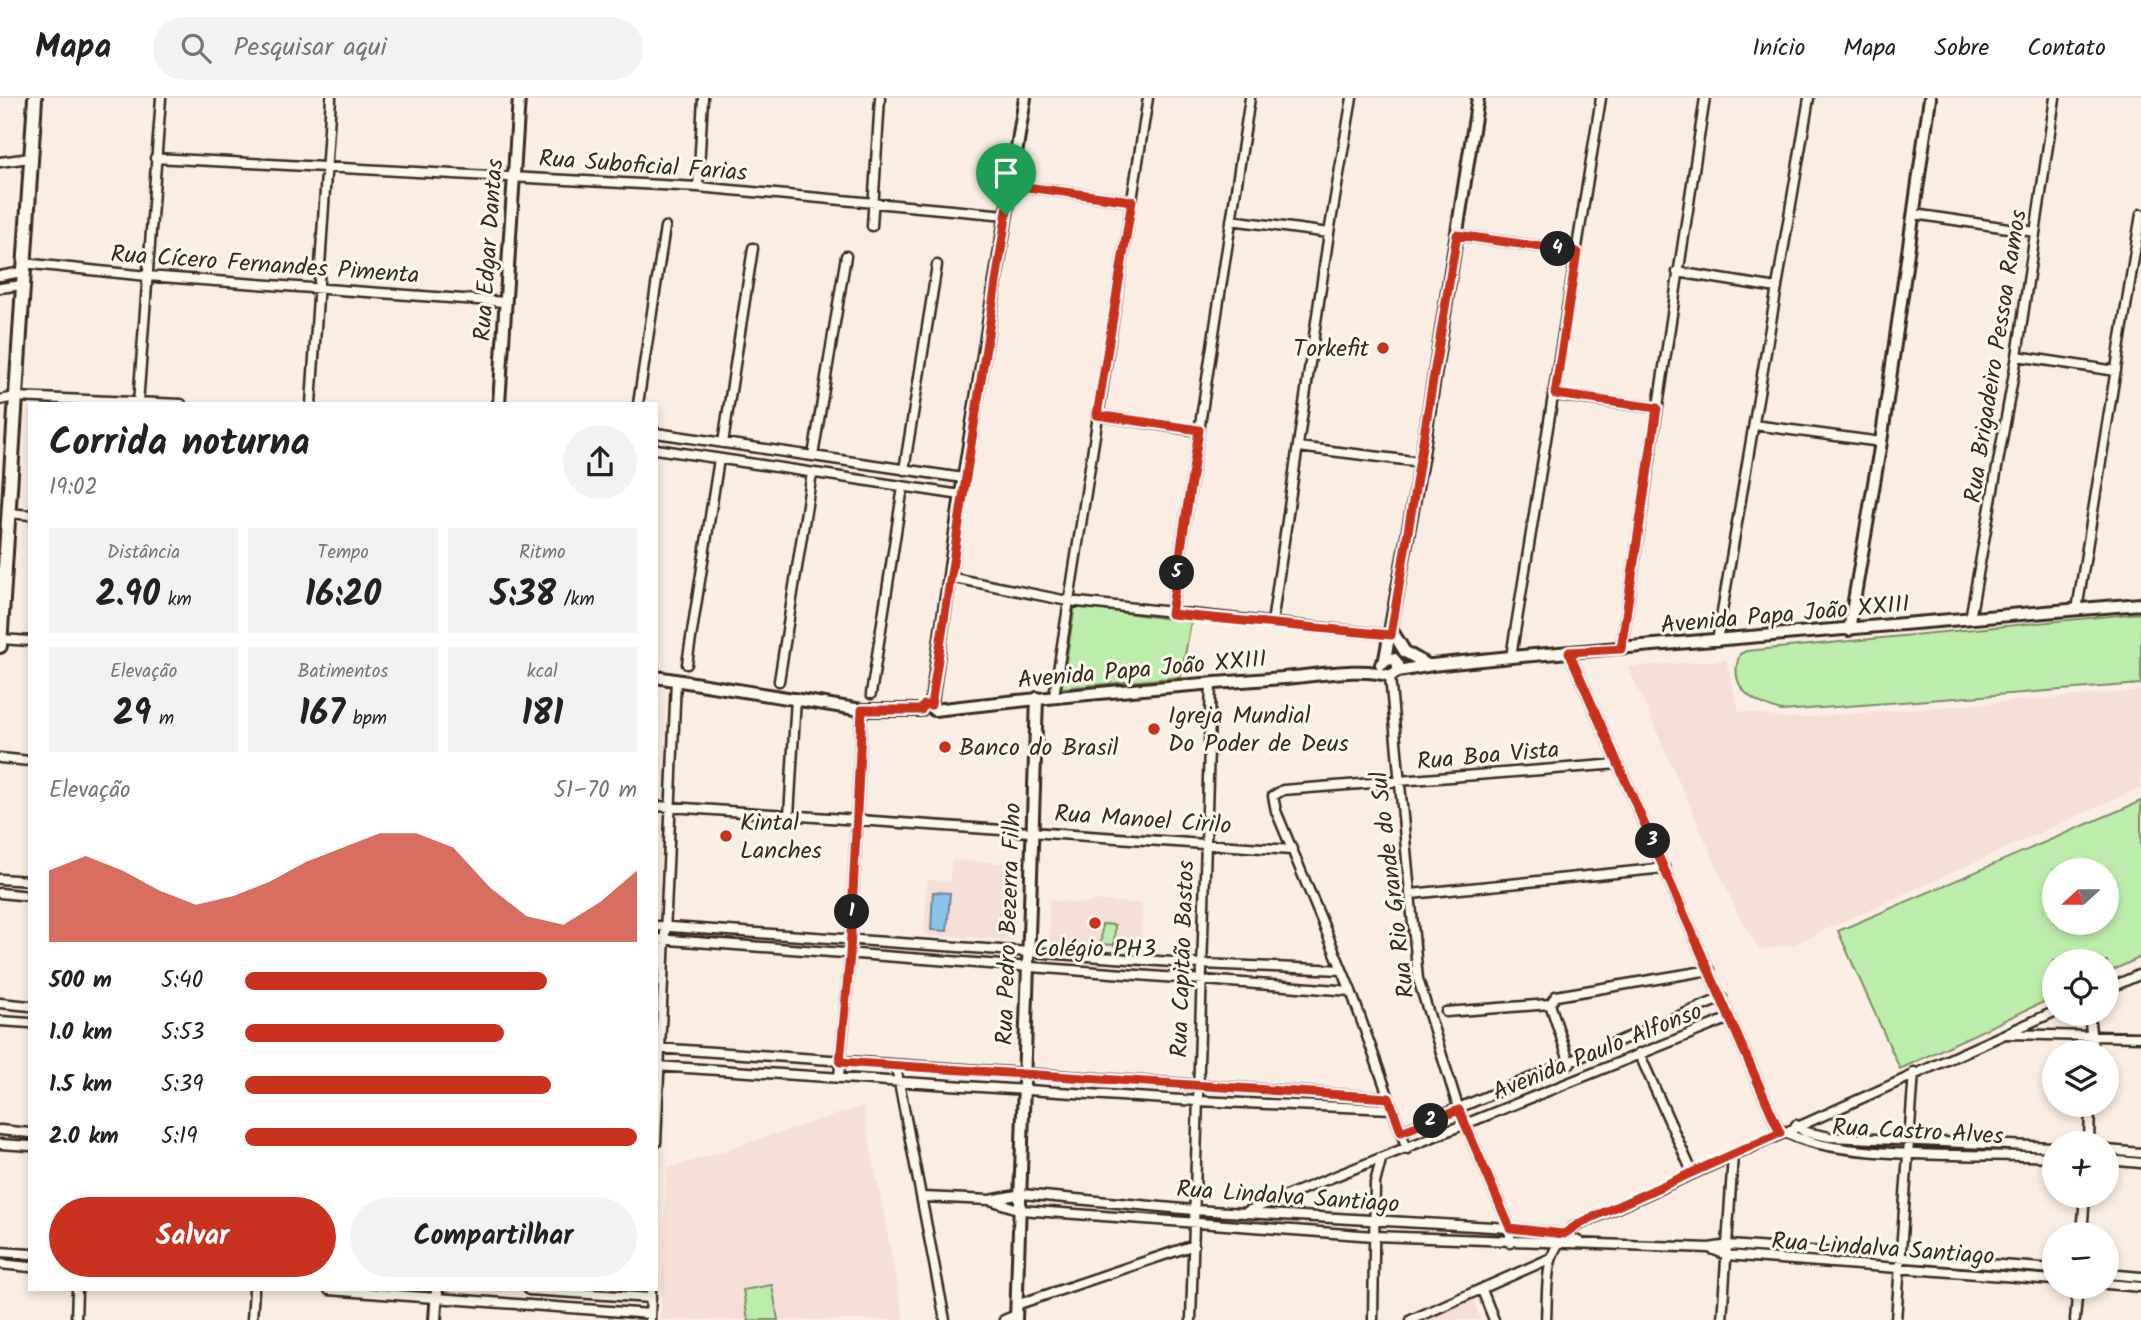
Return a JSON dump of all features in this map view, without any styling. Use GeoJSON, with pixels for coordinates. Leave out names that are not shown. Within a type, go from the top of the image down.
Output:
{"type":"FeatureCollection","features":[{"type":"Feature","properties":{"kind":"main road"},"geometry":{"type":"LineString","coordinates":[[0,646],[4,535],[9,513],[35,98]]}},
{"type":"Feature","properties":{"kind":"main road","name":"Rua Edgar Dantas"},"geometry":{"type":"LineString","coordinates":[[499,402],[519,98]]}},
{"type":"Feature","properties":{"kind":"main road"},"geometry":{"type":"LineString","coordinates":[[928,708],[1026,98]]}},
{"type":"Feature","properties":{"kind":"main road"},"geometry":{"type":"LineString","coordinates":[[1389,666],[1392,633],[1478,98]]}},
{"type":"Feature","properties":{"kind":"main road"},"geometry":{"type":"LineString","coordinates":[[1849,630],[1881,442],[1930,98]]}},
{"type":"Feature","properties":{"kind":"main road","name":"Avenida Papa João XXIII"},"geometry":{"type":"LineString","coordinates":[[658,677],[862,710],[928,708],[1354,673],[1389,666],[1429,665],[2141,604]]}},
{"type":"Feature","properties":{"kind":"main road"},"geometry":{"type":"LineString","coordinates":[[1392,633],[1405,652],[1429,665]]}},
{"type":"Feature","properties":{"kind":"main road","name":"Rua Pedro Bezerra Filho"},"geometry":{"type":"LineString","coordinates":[[1016,1313],[1037,698]]}},
{"type":"Feature","properties":{"kind":"main road"},"geometry":{"type":"LineString","coordinates":[[435,1320],[437,1294]]}},
{"type":"Feature","properties":{"kind":"street"},"geometry":{"type":"LineString","coordinates":[[138,402],[161,98]]}},
{"type":"Feature","properties":{"kind":"street"},"geometry":{"type":"LineString","coordinates":[[311,402],[331,98]]}},
{"type":"Feature","properties":{"kind":"street"},"geometry":{"type":"LineString","coordinates":[[698,187],[702,98]]}},
{"type":"Feature","properties":{"kind":"street"},"geometry":{"type":"LineString","coordinates":[[872,226],[876,201],[880,98]]}},
{"type":"Feature","properties":{"kind":"street"},"geometry":{"type":"LineString","coordinates":[[1054,696],[1148,98]]}},
{"type":"Feature","properties":{"kind":"street"},"geometry":{"type":"LineString","coordinates":[[1171,614],[1250,98]]}},
{"type":"Feature","properties":{"kind":"street"},"geometry":{"type":"LineString","coordinates":[[1272,623],[1329,233],[1352,98]]}},
{"type":"Feature","properties":{"kind":"street"},"geometry":{"type":"LineString","coordinates":[[1511,657],[1601,98]]}},
{"type":"Feature","properties":{"kind":"street"},"geometry":{"type":"LineString","coordinates":[[1621,649],[1705,98]]}},
{"type":"Feature","properties":{"kind":"street"},"geometry":{"type":"LineString","coordinates":[[1717,641],[1809,98]]}},
{"type":"Feature","properties":{"kind":"street","name":"Rua Brigadeiro Pessoa Ramos"},"geometry":{"type":"LineString","coordinates":[[1970,620],[2017,356],[2055,98]]}},
{"type":"Feature","properties":{"kind":"street"},"geometry":{"type":"LineString","coordinates":[[0,162],[30,158]]}},
{"type":"Feature","properties":{"kind":"street","name":"Rua Suboficial Farias"},"geometry":{"type":"LineString","coordinates":[[156,159],[325,170],[698,187],[876,201],[1006,215]]}},
{"type":"Feature","properties":{"kind":"street"},"geometry":{"type":"LineString","coordinates":[[1011,185],[1132,201]]}},
{"type":"Feature","properties":{"kind":"street"},"geometry":{"type":"LineString","coordinates":[[1914,214],[2035,232]]}},
{"type":"Feature","properties":{"kind":"street"},"geometry":{"type":"LineString","coordinates":[[2077,610],[2138,254],[2141,214]]}},
{"type":"Feature","properties":{"kind":"street"},"geometry":{"type":"LineString","coordinates":[[1231,220],[1329,233]]}},
{"type":"Feature","properties":{"kind":"street"},"geometry":{"type":"LineString","coordinates":[[638,402],[664,227]]}},
{"type":"Feature","properties":{"kind":"street"},"geometry":{"type":"LineString","coordinates":[[1457,235],[1577,252]]}},
{"type":"Feature","properties":{"kind":"street"},"geometry":{"type":"LineString","coordinates":[[723,443],[753,248]]}},
{"type":"Feature","properties":{"kind":"street"},"geometry":{"type":"LineString","coordinates":[[813,456],[846,256]]}},
{"type":"Feature","properties":{"kind":"street"},"geometry":{"type":"LineString","coordinates":[[904,470],[937,265]]}},
{"type":"Feature","properties":{"kind":"street"},"geometry":{"type":"LineString","coordinates":[[1677,272],[1777,288]]}},
{"type":"Feature","properties":{"kind":"street","name":"Rua Cícero Fernandes Pimenta"},"geometry":{"type":"LineString","coordinates":[[0,288],[22,273]]}},
{"type":"Feature","properties":{"kind":"street","name":"Rua Cícero Fernandes Pimenta"},"geometry":{"type":"LineString","coordinates":[[0,276],[22,273],[147,276],[505,302]]}},
{"type":"Feature","properties":{"kind":"street"},"geometry":{"type":"LineString","coordinates":[[2017,356],[2116,371]]}},
{"type":"Feature","properties":{"kind":"street"},"geometry":{"type":"LineString","coordinates":[[1555,394],[1657,408]]}},
{"type":"Feature","properties":{"kind":"street"},"geometry":{"type":"LineString","coordinates":[[0,400],[15,397],[118,402]]}},
{"type":"Feature","properties":{"kind":"street"},"geometry":{"type":"LineString","coordinates":[[1097,415],[1199,430]]}},
{"type":"Feature","properties":{"kind":"street"},"geometry":{"type":"LineString","coordinates":[[1754,425],[1881,442]]}},
{"type":"Feature","properties":{"kind":"street"},"geometry":{"type":"LineString","coordinates":[[658,433],[964,478]]}},
{"type":"Feature","properties":{"kind":"street"},"geometry":{"type":"LineString","coordinates":[[684,453],[687,437]]}},
{"type":"Feature","properties":{"kind":"street"},"geometry":{"type":"LineString","coordinates":[[1298,447],[1421,462]]}},
{"type":"Feature","properties":{"kind":"street"},"geometry":{"type":"LineString","coordinates":[[658,449],[961,495]]}},
{"type":"Feature","properties":{"kind":"street"},"geometry":{"type":"LineString","coordinates":[[774,467],[776,450]]}},
{"type":"Feature","properties":{"kind":"street"},"geometry":{"type":"LineString","coordinates":[[687,664],[719,459]]}},
{"type":"Feature","properties":{"kind":"street"},"geometry":{"type":"LineString","coordinates":[[866,481],[869,464]]}},
{"type":"Feature","properties":{"kind":"street"},"geometry":{"type":"LineString","coordinates":[[779,681],[812,473]]}},
{"type":"Feature","properties":{"kind":"street"},"geometry":{"type":"LineString","coordinates":[[871,694],[903,486]]}},
{"type":"Feature","properties":{"kind":"street"},"geometry":{"type":"LineString","coordinates":[[9,513],[28,515]]}},
{"type":"Feature","properties":{"kind":"street"},"geometry":{"type":"LineString","coordinates":[[949,577],[1068,601],[1171,614],[1392,633]]}},
{"type":"Feature","properties":{"kind":"street"},"geometry":{"type":"LineString","coordinates":[[1,639],[28,641]]}},
{"type":"Feature","properties":{"kind":"street"},"geometry":{"type":"LineString","coordinates":[[1569,652],[1782,1132]]}},
{"type":"Feature","properties":{"kind":"street","name":"Rua Rio Grande do Sul"},"geometry":{"type":"LineString","coordinates":[[1389,666],[1418,979],[1459,1110],[1510,1228],[1510,1242]]}},
{"type":"Feature","properties":{"kind":"street"},"geometry":{"type":"LineString","coordinates":[[676,680],[667,927],[658,1066],[1196,1101],[1393,1109]]}},
{"type":"Feature","properties":{"kind":"street","name":"Rua Capitão Bastos"},"geometry":{"type":"LineString","coordinates":[[1191,1320],[1211,683]]}},
{"type":"Feature","properties":{"kind":"street"},"geometry":{"type":"LineString","coordinates":[[789,816],[796,698]]}},
{"type":"Feature","properties":{"kind":"street"},"geometry":{"type":"LineString","coordinates":[[839,1077],[850,954],[862,710]]}},
{"type":"Feature","properties":{"kind":"street"},"geometry":{"type":"LineString","coordinates":[[0,758],[28,761]]}},
{"type":"Feature","properties":{"kind":"street","name":"Rua Boa Vista"},"geometry":{"type":"LineString","coordinates":[[1292,850],[1273,803],[1273,796],[1278,792],[1618,764]]}},
{"type":"Feature","properties":{"kind":"street","name":"Rua Manoel Cirilo"},"geometry":{"type":"LineString","coordinates":[[658,806],[1292,850]]}},
{"type":"Feature","properties":{"kind":"street"},"geometry":{"type":"LineString","coordinates":[[1292,850],[1351,990],[1407,1149]]}},
{"type":"Feature","properties":{"kind":"street"},"geometry":{"type":"LineString","coordinates":[[1412,894],[1665,868]]}},
{"type":"Feature","properties":{"kind":"street"},"geometry":{"type":"LineString","coordinates":[[0,879],[28,881]]}},
{"type":"Feature","properties":{"kind":"street"},"geometry":{"type":"LineString","coordinates":[[0,893],[28,896]]}},
{"type":"Feature","properties":{"kind":"street"},"geometry":{"type":"LineString","coordinates":[[658,926],[1201,964],[1342,970]]}},
{"type":"Feature","properties":{"kind":"street"},"geometry":{"type":"LineString","coordinates":[[658,939],[1351,990]]}},
{"type":"Feature","properties":{"kind":"street"},"geometry":{"type":"LineString","coordinates":[[1446,1012],[1550,1004],[1556,996],[1710,970]]}},
{"type":"Feature","properties":{"kind":"street"},"geometry":{"type":"LineString","coordinates":[[2119,984],[2141,974]]}},
{"type":"Feature","properties":{"kind":"street","name":"Avenida Paulo Alfonso"},"geometry":{"type":"LineString","coordinates":[[1401,1132],[1570,1064],[1721,998]]}},
{"type":"Feature","properties":{"kind":"street"},"geometry":{"type":"LineString","coordinates":[[0,1003],[28,1006]]}},
{"type":"Feature","properties":{"kind":"street"},"geometry":{"type":"LineString","coordinates":[[1550,1004],[1570,1064]]}},
{"type":"Feature","properties":{"kind":"street"},"geometry":{"type":"LineString","coordinates":[[1546,1320],[1549,1259],[1564,1234],[1580,1223],[2042,1017]]}},
{"type":"Feature","properties":{"kind":"street","name":"Avenida Paulo Alfonso"},"geometry":{"type":"LineString","coordinates":[[1244,1213],[1730,1018]]}},
{"type":"Feature","properties":{"kind":"street"},"geometry":{"type":"LineString","coordinates":[[0,1021],[28,1023]]}},
{"type":"Feature","properties":{"kind":"street"},"geometry":{"type":"LineString","coordinates":[[2091,1026],[2093,1040]]}},
{"type":"Feature","properties":{"kind":"street"},"geometry":{"type":"LineString","coordinates":[[2003,1034],[2141,1037]]}},
{"type":"Feature","properties":{"kind":"street"},"geometry":{"type":"LineString","coordinates":[[658,1048],[896,1067],[1389,1098]]}},
{"type":"Feature","properties":{"kind":"street"},"geometry":{"type":"LineString","coordinates":[[1639,1053],[1693,1174]]}},
{"type":"Feature","properties":{"kind":"street"},"geometry":{"type":"LineString","coordinates":[[896,1067],[945,1320]]}},
{"type":"Feature","properties":{"kind":"street"},"geometry":{"type":"LineString","coordinates":[[1896,1320],[1914,1072]]}},
{"type":"Feature","properties":{"kind":"street"},"geometry":{"type":"LineString","coordinates":[[1088,1093],[1089,1078]]}},
{"type":"Feature","properties":{"kind":"street"},"geometry":{"type":"LineString","coordinates":[[1306,1105],[1307,1092]]}},
{"type":"Feature","properties":{"kind":"street","name":"Rua Castro Alves"},"geometry":{"type":"LineString","coordinates":[[1796,1125],[1816,1135],[1910,1142],[2042,1146]]}},
{"type":"Feature","properties":{"kind":"street"},"geometry":{"type":"LineString","coordinates":[[0,1130],[28,1133]]}},
{"type":"Feature","properties":{"kind":"street","name":"Rua Castro Alves"},"geometry":{"type":"LineString","coordinates":[[1782,1132],[1817,1145],[1910,1153],[2042,1156]]}},
{"type":"Feature","properties":{"kind":"street"},"geometry":{"type":"LineString","coordinates":[[0,1144],[28,1146]]}},
{"type":"Feature","properties":{"kind":"street"},"geometry":{"type":"LineString","coordinates":[[2025,1144],[2025,1155]]}},
{"type":"Feature","properties":{"kind":"street"},"geometry":{"type":"LineString","coordinates":[[2119,1151],[2141,1153]]}},
{"type":"Feature","properties":{"kind":"street"},"geometry":{"type":"LineString","coordinates":[[1722,1320],[1733,1155]]}},
{"type":"Feature","properties":{"kind":"street"},"geometry":{"type":"LineString","coordinates":[[1373,1320],[1375,1183],[1381,1160]]}},
{"type":"Feature","properties":{"kind":"street"},"geometry":{"type":"LineString","coordinates":[[2119,1161],[2141,1163]]}},
{"type":"Feature","properties":{"kind":"street","name":"Rua Lindalva Santiago"},"geometry":{"type":"LineString","coordinates":[[923,1197],[990,1200],[1022,1194],[1194,1210],[1510,1228],[1564,1234],[1582,1243]]}},
{"type":"Feature","properties":{"kind":"street","name":"Rua Lindalva Santiago"},"geometry":{"type":"LineString","coordinates":[[990,1200],[1021,1210],[1374,1236],[1709,1248],[1728,1245],[2042,1268]]}},
{"type":"Feature","properties":{"kind":"street"},"geometry":{"type":"LineString","coordinates":[[1004,1320],[1016,1313],[1194,1245]]}},
{"type":"Feature","properties":{"kind":"street","name":"Rua Lindalva Santiago"},"geometry":{"type":"LineString","coordinates":[[1709,1248],[1727,1255],[2042,1279]]}},
{"type":"Feature","properties":{"kind":"street"},"geometry":{"type":"LineString","coordinates":[[0,1252],[28,1254]]}},
{"type":"Feature","properties":{"kind":"street"},"geometry":{"type":"LineString","coordinates":[[1410,1320],[1549,1259]]}},
{"type":"Feature","properties":{"kind":"street"},"geometry":{"type":"LineString","coordinates":[[0,1264],[28,1267]]}},
{"type":"Feature","properties":{"kind":"street"},"geometry":{"type":"LineString","coordinates":[[2119,1275],[2141,1277]]}},
{"type":"Feature","properties":{"kind":"street"},"geometry":{"type":"LineString","coordinates":[[2119,1285],[2141,1287]]}},
{"type":"Feature","properties":{"kind":"street"},"geometry":{"type":"LineString","coordinates":[[1482,1290],[1494,1320]]}},
{"type":"Feature","properties":{"kind":"street"},"geometry":{"type":"LineString","coordinates":[[76,1320],[78,1291]]}},
{"type":"Feature","properties":{"kind":"street"},"geometry":{"type":"LineString","coordinates":[[252,1320],[254,1291]]}},
{"type":"Feature","properties":{"kind":"street"},"geometry":{"type":"LineString","coordinates":[[356,1291],[437,1294],[650,1317],[651,1294],[560,1291]]}},
{"type":"Feature","properties":{"kind":"street"},"geometry":{"type":"LineString","coordinates":[[2075,1320],[2077,1299]]}},
{"type":"Feature","properties":{"kind":"shaded area"},"geometry":{"type":"Polygon","coordinates":[[[1726,660],[1739,711],[1788,719],[2141,691],[2141,787],[1794,944],[1760,950],[1738,914],[1628,667],[1726,660]]]}},
{"type":"Feature","properties":{"kind":"shaded area"},"geometry":{"type":"Polygon","coordinates":[[[951,860],[1017,864],[1014,940],[924,935],[927,880],[950,881],[951,860]]]}},
{"type":"Feature","properties":{"kind":"shaded area","name":"Colégio PH3"},"geometry":{"type":"Polygon","coordinates":[[[1049,900],[1088,904],[1095,900],[1142,904],[1141,950],[1049,942],[1049,900]]]}},
{"type":"Feature","properties":{"kind":"shaded area"},"geometry":{"type":"Polygon","coordinates":[[[863,1106],[904,1320],[660,1320],[667,1169],[863,1106]]]}},
{"type":"Feature","properties":{"kind":"shaded area"},"geometry":{"type":"Polygon","coordinates":[[[1473,1300],[1481,1320],[1424,1320],[1473,1300]]]}},
{"type":"Feature","properties":{"kind":"green space"},"geometry":{"type":"Polygon","coordinates":[[[1075,606],[1191,622],[1181,677],[1062,688],[1075,606]]]}},
{"type":"Feature","properties":{"kind":"green space"},"geometry":{"type":"Polygon","coordinates":[[[2141,613],[2141,684],[1781,711],[1752,698],[1740,685],[1737,676],[1740,654],[1746,651],[2141,613]]]}},
{"type":"Feature","properties":{"kind":"green space"},"geometry":{"type":"Polygon","coordinates":[[[2141,801],[2141,957],[2119,967],[2119,949],[2042,949],[2042,1003],[1900,1069],[1838,931],[2141,801]]]}},
{"type":"Feature","properties":{"kind":"green space"},"geometry":{"type":"Polygon","coordinates":[[[1102,924],[1115,925],[1114,945],[1101,944],[1102,924]]]}},
{"type":"Feature","properties":{"kind":"green space"},"geometry":{"type":"Polygon","coordinates":[[[772,1285],[778,1320],[748,1320],[743,1290],[772,1285]]]}},
{"type":"Feature","properties":{"kind":"water"},"geometry":{"type":"Polygon","coordinates":[[[933,892],[950,893],[947,931],[931,930],[933,892]]]}},
{"type":"Feature","properties":{"kind":"place","name":"Torkefit"},"geometry":{"type":"Point","coordinates":[1383,348]}},
{"type":"Feature","properties":{"kind":"place","name":"Igreja Mundial Do Poder de Deus"},"geometry":{"type":"Point","coordinates":[1154,729]}},
{"type":"Feature","properties":{"kind":"place","name":"Banco do Brasil"},"geometry":{"type":"Point","coordinates":[945,747]}},
{"type":"Feature","properties":{"kind":"place","name":"Kintal Lanches"},"geometry":{"type":"Point","coordinates":[726,836]}},
{"type":"Feature","properties":{"kind":"place","name":"Colégio PH3"},"geometry":{"type":"Point","coordinates":[1095,923]}},
{"type":"Feature","properties":{"kind":"route"},"geometry":{"type":"LineString","coordinates":[[1011,185],[1132,201],[1097,415],[1199,430],[1171,614],[1391,635],[1457,235],[1577,252],[1555,394],[1657,408],[1621,649],[1569,652],[1780,1133],[1580,1223],[1564,1234],[1510,1228],[1459,1110],[1401,1132],[1389,1098],[840,1062],[850,954],[862,710],[921,710],[924,705],[931,705],[961,495],[1006,215],[1011,185]]}}]}
